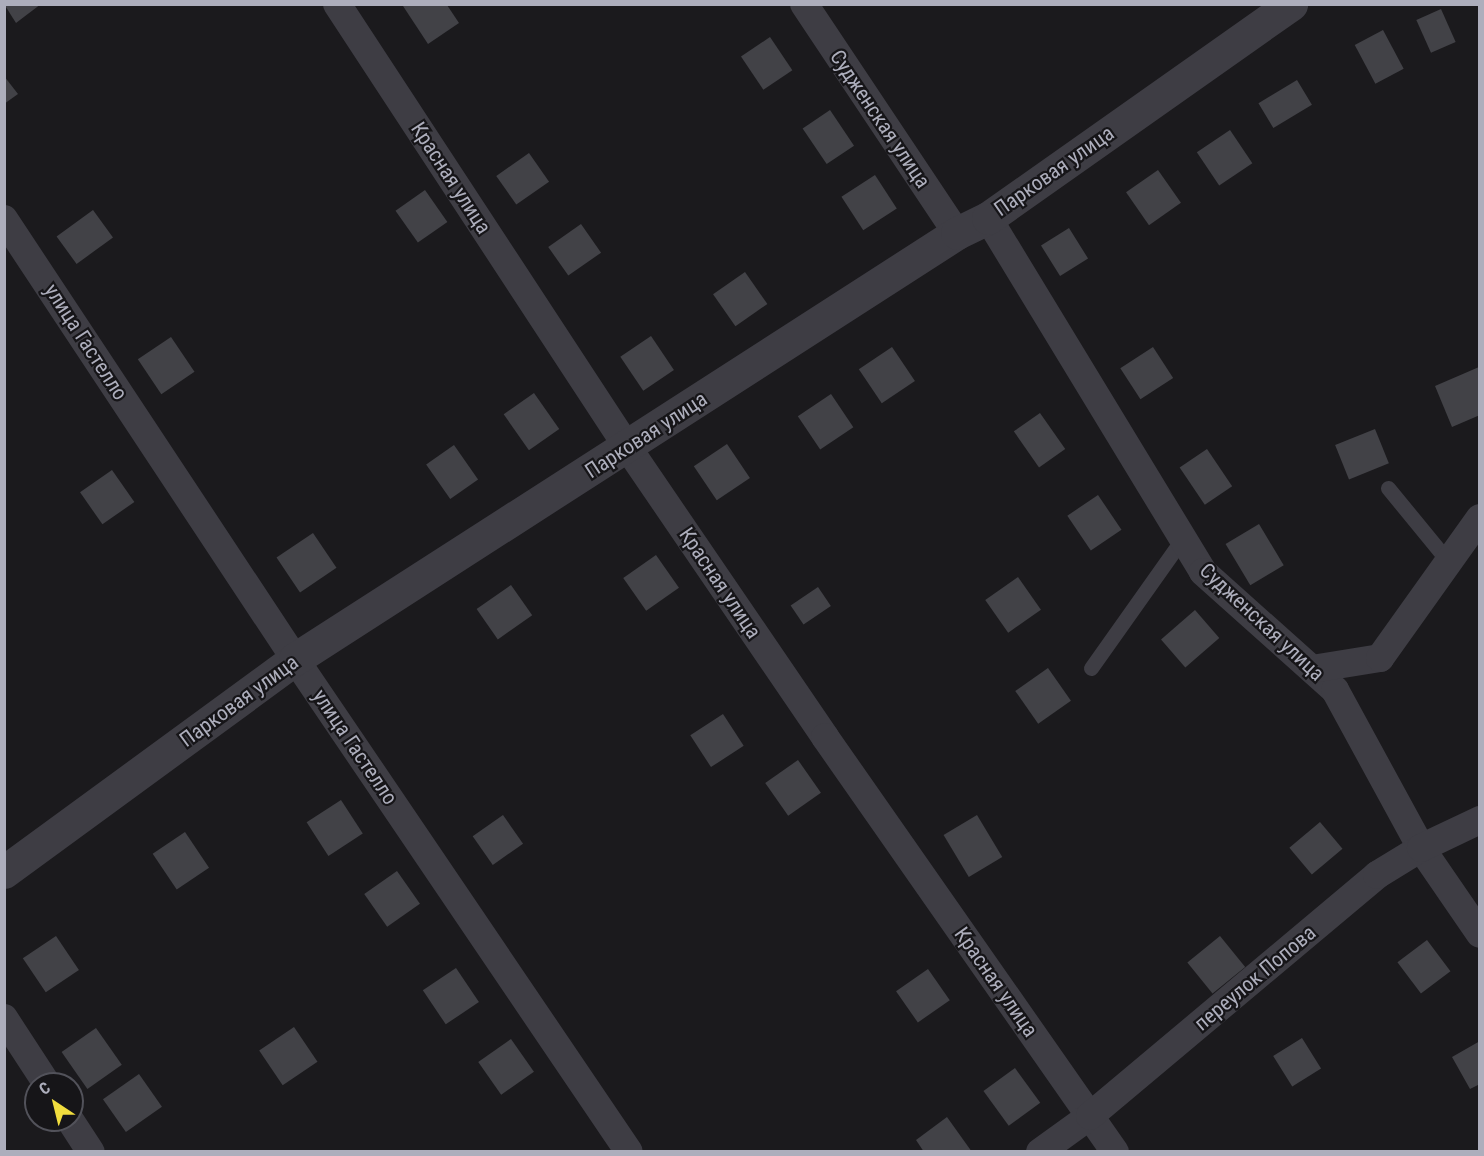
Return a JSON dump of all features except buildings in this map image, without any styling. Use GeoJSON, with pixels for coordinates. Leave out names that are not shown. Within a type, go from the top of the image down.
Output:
{"type":"FeatureCollection","features":[{"type":"Feature","properties":{"kind":"street","name":"Красная улица"},"geometry":{"type":"LineString","coordinates":[[337,4],[628,448],[825,737],[1115,1152]]}},
{"type":"Feature","properties":{"kind":"street","name":"Судженская улица"},"geometry":{"type":"LineString","coordinates":[[804,4],[957,233]]}},
{"type":"Feature","properties":{"kind":"street","name":"Парковая улица"},"geometry":{"type":"LineString","coordinates":[[4,872],[296,659],[628,448],[957,233],[988,218],[1291,4]]}},
{"type":"Feature","properties":{"kind":"street","name":"Судженская улица"},"geometry":{"type":"LineString","coordinates":[[988,218],[1203,572],[1335,690],[1421,848],[1479,934]]}},
{"type":"Feature","properties":{"kind":"street","name":"улица Гастелло"},"geometry":{"type":"LineString","coordinates":[[4,219],[296,659],[628,1152]]}},
{"type":"Feature","properties":{"kind":"street"},"geometry":{"type":"LineString","coordinates":[[1312,669],[1380,658],[1468,539]]}},
{"type":"Feature","properties":{"kind":"street","name":"переулок Попова"},"geometry":{"type":"LineString","coordinates":[[1040,1152],[1090,1116],[1377,875],[1421,848],[1479,820]]}},
{"type":"Feature","properties":{"kind":"street"},"geometry":{"type":"LineString","coordinates":[[4,1018],[39,1072]]}},
{"type":"Feature","properties":{"kind":"street"},"geometry":{"type":"LineString","coordinates":[[78,1132],[91,1152]]}},
{"type":"Feature","properties":{"kind":"lane"},"geometry":{"type":"LineString","coordinates":[[1388,488],[1468,539]]}},
{"type":"Feature","properties":{"kind":"lane"},"geometry":{"type":"LineString","coordinates":[[1090,668],[1183,538]]}}]}
